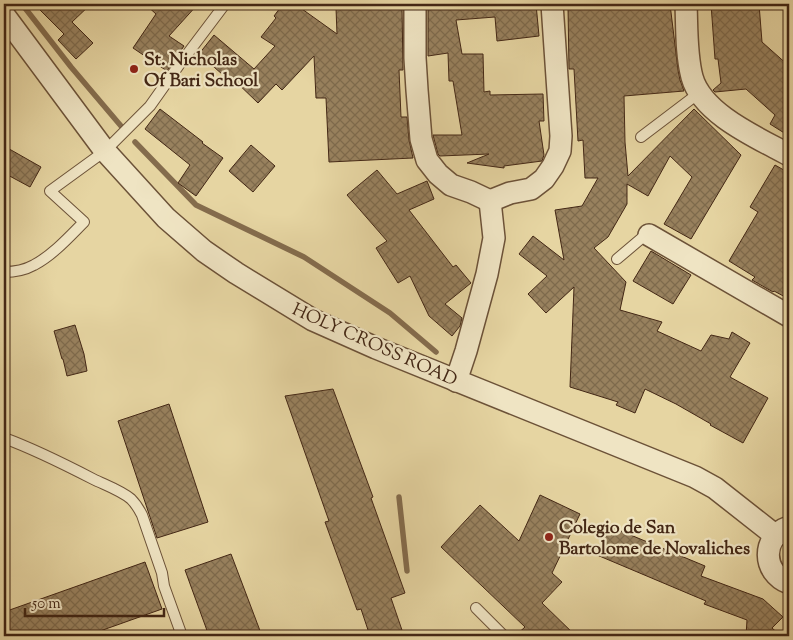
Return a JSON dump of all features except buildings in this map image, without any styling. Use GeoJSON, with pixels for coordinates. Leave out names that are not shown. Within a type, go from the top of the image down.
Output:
{"type":"FeatureCollection","features":[{"type":"Feature","properties":{"kind":"street"},"geometry":{"type":"LineString","coordinates":[[415,4],[417,90],[421,139],[427,160],[438,174],[452,185],[490,201],[510,193],[531,189],[544,179],[560,151],[561,136],[552,4]]}},
{"type":"Feature","properties":{"kind":"street"},"geometry":{"type":"LineString","coordinates":[[686,4],[690,64],[693,79],[699,93],[721,116],[789,155]]}},
{"type":"Feature","properties":{"kind":"street","name":"HOLY CROSS ROAD"},"geometry":{"type":"LineString","coordinates":[[4,15],[105,151],[166,218],[204,251],[236,273],[313,320],[456,381],[695,477],[782,531]]}},
{"type":"Feature","properties":{"kind":"street"},"geometry":{"type":"LineString","coordinates":[[456,381],[485,282],[494,238],[490,201]]}},
{"type":"Feature","properties":{"kind":"street"},"geometry":{"type":"LineString","coordinates":[[649,236],[789,316]]}},
{"type":"Feature","properties":{"kind":"street"},"geometry":{"type":"LineString","coordinates":[[782,531],[770,544],[768,555],[770,565],[775,574],[783,581],[789,583]]}},
{"type":"Feature","properties":{"kind":"lane"},"geometry":{"type":"LineString","coordinates":[[4,272],[16,272],[34,266],[49,255],[84,222],[50,191],[105,151],[150,106],[225,4]]}},
{"type":"Feature","properties":{"kind":"lane"},"geometry":{"type":"LineString","coordinates":[[641,137],[699,93]]}},
{"type":"Feature","properties":{"kind":"lane"},"geometry":{"type":"LineString","coordinates":[[616,259],[643,237],[649,236]]}},
{"type":"Feature","properties":{"kind":"lane"},"geometry":{"type":"LineString","coordinates":[[4,438],[26,446],[132,500],[142,515],[182,636]]}},
{"type":"Feature","properties":{"kind":"lane"},"geometry":{"type":"LineString","coordinates":[[476,608],[504,636]]}},
{"type":"Feature","properties":{"kind":"waterway"},"geometry":{"type":"LineString","coordinates":[[28,4],[25,8],[71,67],[121,126]]}},
{"type":"Feature","properties":{"kind":"waterway"},"geometry":{"type":"LineString","coordinates":[[135,142],[196,205],[304,257],[390,313],[436,352]]}},
{"type":"Feature","properties":{"kind":"waterway"},"geometry":{"type":"LineString","coordinates":[[399,497],[407,571]]}},
{"type":"Feature","properties":{"kind":"place","name":"St. Nicholas Of Bari School"},"geometry":{"type":"Point","coordinates":[134,69]}},
{"type":"Feature","properties":{"kind":"place","name":"Colegio de San Bartolome de Novaliches"},"geometry":{"type":"Point","coordinates":[549,537]}}]}
